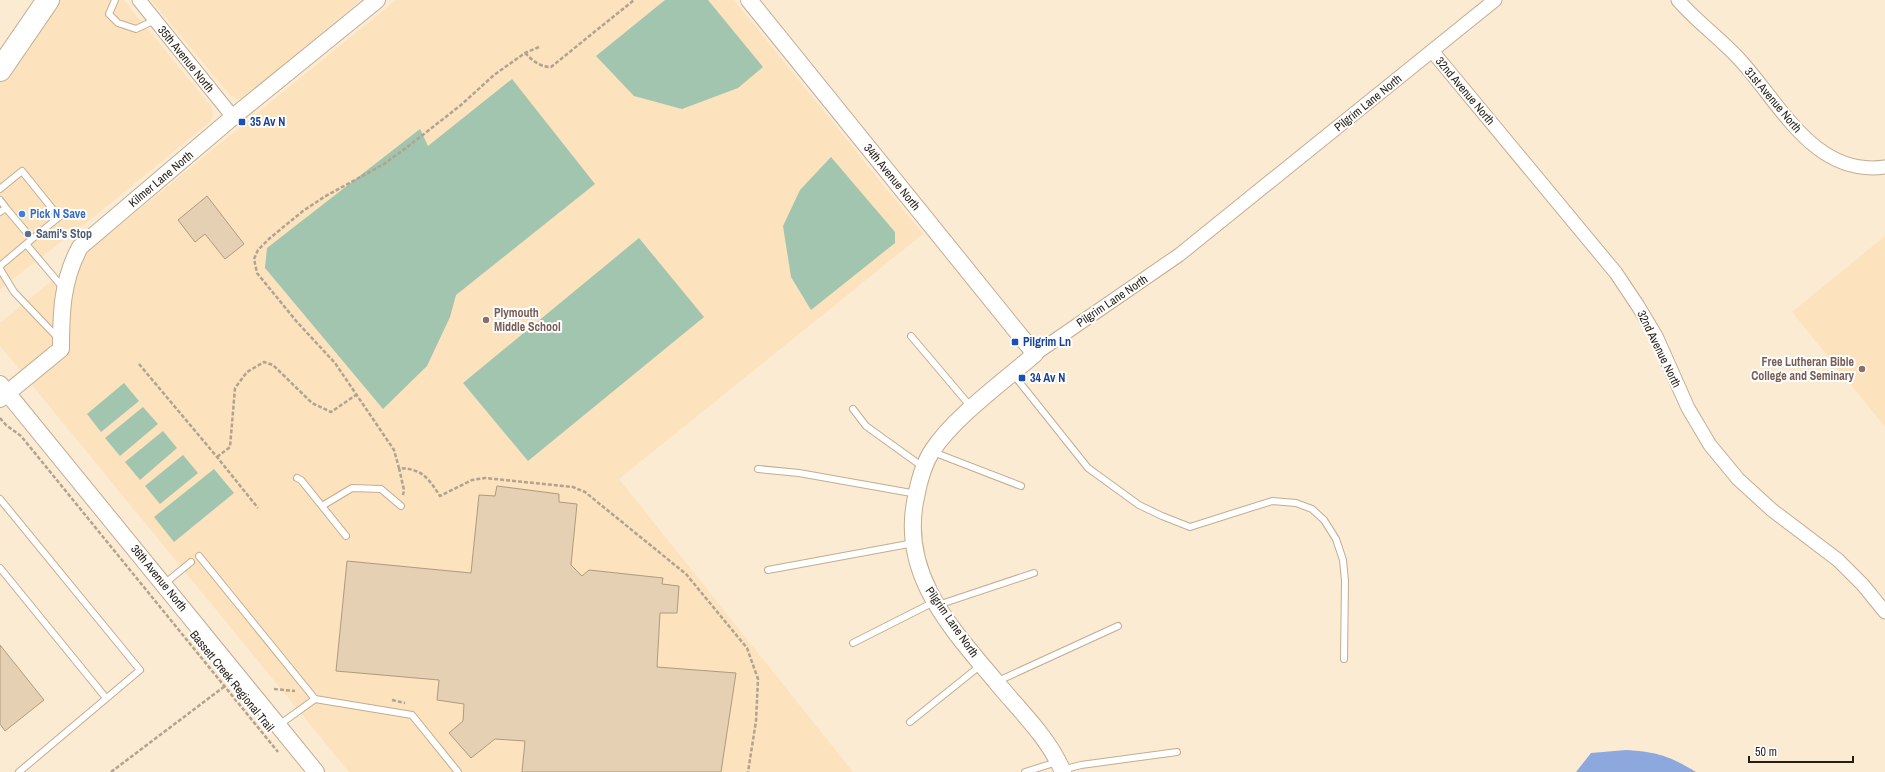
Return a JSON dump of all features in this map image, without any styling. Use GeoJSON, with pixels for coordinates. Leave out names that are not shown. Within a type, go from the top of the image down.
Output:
{"type":"FeatureCollection","features":[{"type":"Feature","properties":{"kind":"highway"},"geometry":{"type":"LineString","coordinates":[[0,70],[48,0]]}},
{"type":"Feature","properties":{"kind":"street","name":"35th Avenue North"},"geometry":{"type":"LineString","coordinates":[[139,0],[233,117]]}},
{"type":"Feature","properties":{"kind":"street","name":"Kilmer Lane North"},"geometry":{"type":"LineString","coordinates":[[2,392],[61,349],[64,289],[72,263],[80,247],[233,117],[377,0]]}},
{"type":"Feature","properties":{"kind":"street","name":"34th Avenue North"},"geometry":{"type":"LineString","coordinates":[[749,0],[1035,354]]}},
{"type":"Feature","properties":{"kind":"street","name":"Pilgrim Lane North"},"geometry":{"type":"LineString","coordinates":[[1062,768],[1041,735],[982,664],[936,604],[924,584],[914,543],[914,508],[920,479],[932,452],[950,429],[1035,354],[1179,255],[1495,0]]}},
{"type":"Feature","properties":{"kind":"street","name":"31st Avenue North"},"geometry":{"type":"LineString","coordinates":[[1678,0],[1741,60],[1796,128],[1815,148],[1833,159],[1848,164],[1866,168],[1885,167]]}},
{"type":"Feature","properties":{"kind":"street","name":"32nd Avenue North"},"geometry":{"type":"LineString","coordinates":[[1432,51],[1616,273],[1656,336],[1688,408],[1715,450],[1738,479],[1772,510],[1838,560],[1885,612]]}},
{"type":"Feature","properties":{"kind":"street","name":"36th Avenue North"},"geometry":{"type":"LineString","coordinates":[[2,392],[164,584],[316,772]]}},
{"type":"Feature","properties":{"kind":"lane"},"geometry":{"type":"LineString","coordinates":[[114,0],[108,14],[118,23],[136,29],[155,20]]}},
{"type":"Feature","properties":{"kind":"lane"},"geometry":{"type":"LineString","coordinates":[[0,189],[22,172],[59,217],[26,244],[14,250],[0,268],[14,292],[61,340]]}},
{"type":"Feature","properties":{"kind":"lane"},"geometry":{"type":"LineString","coordinates":[[0,200],[32,239]]}},
{"type":"Feature","properties":{"kind":"lane"},"geometry":{"type":"LineString","coordinates":[[0,212],[6,208]]}},
{"type":"Feature","properties":{"kind":"lane"},"geometry":{"type":"LineString","coordinates":[[26,244],[64,289]]}},
{"type":"Feature","properties":{"kind":"lane"},"geometry":{"type":"LineString","coordinates":[[911,336],[972,409]]}},
{"type":"Feature","properties":{"kind":"lane"},"geometry":{"type":"LineString","coordinates":[[1013,374],[1088,468],[1138,504],[1162,516],[1190,527],[1272,501],[1296,503],[1312,509],[1324,520],[1336,539],[1343,560],[1345,582],[1344,659]]}},
{"type":"Feature","properties":{"kind":"lane"},"geometry":{"type":"LineString","coordinates":[[853,409],[866,426],[925,468]]}},
{"type":"Feature","properties":{"kind":"lane"},"geometry":{"type":"LineString","coordinates":[[932,452],[1021,486]]}},
{"type":"Feature","properties":{"kind":"lane"},"geometry":{"type":"LineString","coordinates":[[758,469],[799,473],[916,494]]}},
{"type":"Feature","properties":{"kind":"lane"},"geometry":{"type":"LineString","coordinates":[[297,478],[301,480],[346,536]]}},
{"type":"Feature","properties":{"kind":"lane"},"geometry":{"type":"LineString","coordinates":[[322,506],[352,488],[382,489],[401,506]]}},
{"type":"Feature","properties":{"kind":"lane"},"geometry":{"type":"LineString","coordinates":[[0,499],[140,670],[19,772]]}},
{"type":"Feature","properties":{"kind":"lane"},"geometry":{"type":"LineString","coordinates":[[768,570],[914,543]]}},
{"type":"Feature","properties":{"kind":"lane"},"geometry":{"type":"LineString","coordinates":[[200,556],[315,699],[412,715],[458,772]]}},
{"type":"Feature","properties":{"kind":"lane"},"geometry":{"type":"LineString","coordinates":[[164,584],[190,562]]}},
{"type":"Feature","properties":{"kind":"lane"},"geometry":{"type":"LineString","coordinates":[[0,568],[106,698]]}},
{"type":"Feature","properties":{"kind":"lane"},"geometry":{"type":"LineString","coordinates":[[853,643],[936,604],[1034,573]]}},
{"type":"Feature","properties":{"kind":"lane"},"geometry":{"type":"LineString","coordinates":[[996,682],[1118,626]]}},
{"type":"Feature","properties":{"kind":"lane"},"geometry":{"type":"LineString","coordinates":[[910,722],[982,664]]}},
{"type":"Feature","properties":{"kind":"lane"},"geometry":{"type":"LineString","coordinates":[[278,726],[315,699]]}},
{"type":"Feature","properties":{"kind":"lane"},"geometry":{"type":"LineString","coordinates":[[1025,772],[1177,752]]}},
{"type":"Feature","properties":{"kind":"path"},"geometry":{"type":"LineString","coordinates":[[525,53],[534,62],[543,67],[551,68],[634,0]]}},
{"type":"Feature","properties":{"kind":"path"},"geometry":{"type":"LineString","coordinates":[[401,506],[404,490],[394,450],[335,363],[297,322],[257,273],[254,259],[258,250],[270,238],[303,211],[324,197],[384,164],[461,105],[494,75],[525,53],[539,47]]}},
{"type":"Feature","properties":{"kind":"path"},"geometry":{"type":"LineString","coordinates":[[217,457],[230,447],[236,388],[247,372],[264,362],[273,365],[312,403],[330,412],[356,395]]}},
{"type":"Feature","properties":{"kind":"path"},"geometry":{"type":"LineString","coordinates":[[138,364],[258,508]]}},
{"type":"Feature","properties":{"kind":"path","name":"Bassett Creek Regional Trail"},"geometry":{"type":"LineString","coordinates":[[0,418],[6,425],[21,436],[280,754]]}},
{"type":"Feature","properties":{"kind":"path"},"geometry":{"type":"LineString","coordinates":[[399,468],[410,469],[421,473],[429,479],[440,496],[472,480],[485,478],[573,486],[585,492],[686,574],[747,648],[758,679],[756,721],[748,772]]}},
{"type":"Feature","properties":{"kind":"path"},"geometry":{"type":"LineString","coordinates":[[111,772],[238,674]]}},
{"type":"Feature","properties":{"kind":"shaded area"},"geometry":{"type":"Polygon","coordinates":[[[57,0],[124,0],[211,106],[213,114],[211,121],[96,215],[0,289],[0,82],[57,0]]]}},
{"type":"Feature","properties":{"kind":"shaded area"},"geometry":{"type":"Polygon","coordinates":[[[151,0],[361,0],[241,99],[237,99],[230,95],[151,0]]]}},
{"type":"Feature","properties":{"kind":"shaded area","name":"Plymouth Middle School"},"geometry":{"type":"Polygon","coordinates":[[[396,0],[734,0],[923,234],[619,479],[853,772],[349,772],[0,346],[0,323],[396,0]]]}},
{"type":"Feature","properties":{"kind":"shaded area","name":"Free Lutheran Bible College and Seminary"},"geometry":{"type":"Polygon","coordinates":[[[1885,236],[1885,427],[1792,312],[1885,236]]]}},
{"type":"Feature","properties":{"kind":"green space"},"geometry":{"type":"Polygon","coordinates":[[[665,0],[708,0],[763,67],[738,88],[682,109],[634,96],[596,56],[665,0]]]}},
{"type":"Feature","properties":{"kind":"green space"},"geometry":{"type":"Polygon","coordinates":[[[512,79],[595,184],[456,295],[450,317],[427,366],[383,409],[265,268],[267,248],[420,129],[428,146],[512,79]]]}},
{"type":"Feature","properties":{"kind":"green space"},"geometry":{"type":"Polygon","coordinates":[[[831,157],[895,232],[895,243],[811,310],[791,277],[783,226],[800,190],[831,157]]]}},
{"type":"Feature","properties":{"kind":"green space"},"geometry":{"type":"Polygon","coordinates":[[[639,238],[704,317],[528,461],[463,383],[639,238]]]}},
{"type":"Feature","properties":{"kind":"green space"},"geometry":{"type":"Polygon","coordinates":[[[124,383],[139,401],[101,432],[87,414],[124,383]]]}},
{"type":"Feature","properties":{"kind":"green space"},"geometry":{"type":"Polygon","coordinates":[[[143,407],[158,424],[120,456],[105,438],[143,407]]]}},
{"type":"Feature","properties":{"kind":"green space"},"geometry":{"type":"Polygon","coordinates":[[[163,431],[177,448],[140,480],[125,462],[163,431]]]}},
{"type":"Feature","properties":{"kind":"green space"},"geometry":{"type":"Polygon","coordinates":[[[183,455],[198,473],[160,504],[145,486],[183,455]]]}},
{"type":"Feature","properties":{"kind":"green space"},"geometry":{"type":"Polygon","coordinates":[[[214,469],[234,493],[174,542],[154,517],[214,469]]]}},
{"type":"Feature","properties":{"kind":"water"},"geometry":{"type":"Polygon","coordinates":[[[1626,750],[1647,752],[1663,756],[1696,772],[1576,772],[1591,753],[1626,750]]]}},
{"type":"Feature","properties":{"kind":"building"},"geometry":{"type":"Polygon","coordinates":[[[207,196],[244,244],[225,259],[205,234],[195,242],[178,220],[207,196]]]}},
{"type":"Feature","properties":{"kind":"building"},"geometry":{"type":"Polygon","coordinates":[[[497,486],[559,494],[559,502],[577,504],[571,565],[582,576],[589,570],[663,578],[662,584],[679,586],[677,613],[660,613],[657,667],[736,673],[721,772],[522,772],[525,741],[495,739],[471,758],[449,733],[463,721],[464,704],[437,700],[439,680],[336,671],[347,561],[471,573],[479,495],[495,496],[497,486]]]}},
{"type":"Feature","properties":{"kind":"building"},"geometry":{"type":"Polygon","coordinates":[[[0,645],[44,700],[5,731],[0,724],[0,645]]]}},
{"type":"Feature","properties":{"kind":"place","name":"35 Av N"},"geometry":{"type":"Point","coordinates":[242,122]}},
{"type":"Feature","properties":{"kind":"place","name":"Pick N Save"},"geometry":{"type":"Point","coordinates":[22,214]}},
{"type":"Feature","properties":{"kind":"place","name":"Sami's Stop"},"geometry":{"type":"Point","coordinates":[28,234]}},
{"type":"Feature","properties":{"kind":"place","name":"Plymouth Middle School"},"geometry":{"type":"Point","coordinates":[486,320]}},
{"type":"Feature","properties":{"kind":"place","name":"Pilgrim Ln"},"geometry":{"type":"Point","coordinates":[1015,342]}},
{"type":"Feature","properties":{"kind":"place","name":"Free Lutheran Bible College and Seminary"},"geometry":{"type":"Point","coordinates":[1862,369]}},
{"type":"Feature","properties":{"kind":"place","name":"34 Av N"},"geometry":{"type":"Point","coordinates":[1022,378]}}]}
